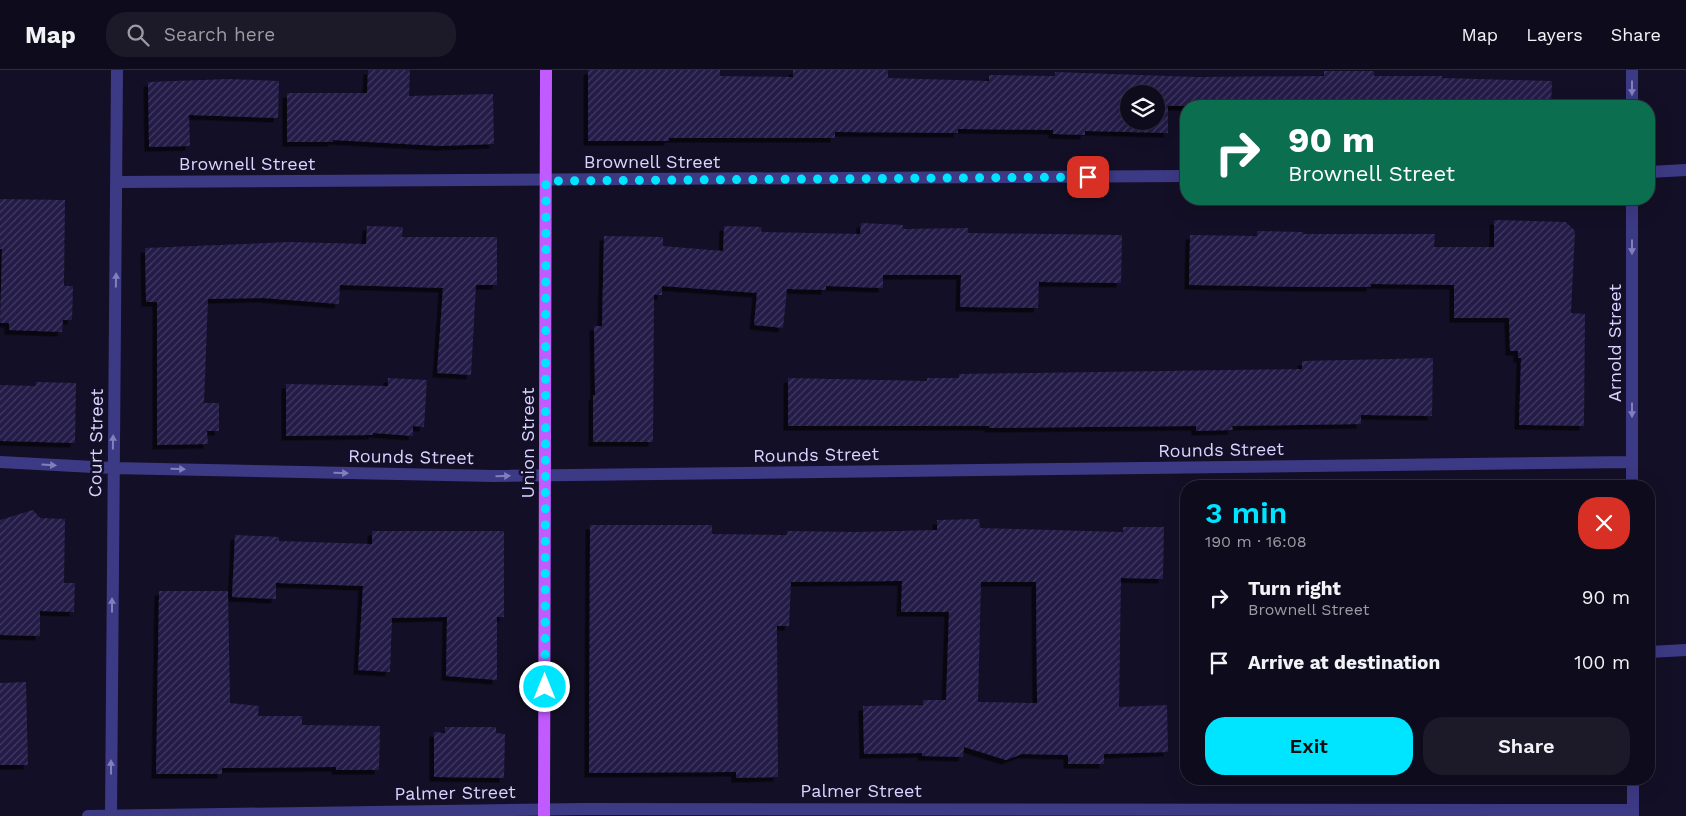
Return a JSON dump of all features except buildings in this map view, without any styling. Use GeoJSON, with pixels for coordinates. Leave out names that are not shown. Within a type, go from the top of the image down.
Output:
{"type":"FeatureCollection","features":[{"type":"Feature","properties":{"kind":"main road","name":"Union Street"},"geometry":{"type":"LineString","coordinates":[[544,813],[546,70]]}},
{"type":"Feature","properties":{"kind":"street","name":"Court Street"},"geometry":{"type":"LineString","coordinates":[[111,815],[112,468],[118,182],[117,70]]}},
{"type":"Feature","properties":{"kind":"street"},"geometry":{"type":"LineString","coordinates":[[1632,70],[1632,100]]}},
{"type":"Feature","properties":{"kind":"street"},"geometry":{"type":"LineString","coordinates":[[1655,172],[1686,170]]}},
{"type":"Feature","properties":{"kind":"street","name":"Brownell Street"},"geometry":{"type":"LineString","coordinates":[[118,182],[1180,176]]}},
{"type":"Feature","properties":{"kind":"street","name":"Arnold Street"},"geometry":{"type":"LineString","coordinates":[[1632,205],[1632,480]]}},
{"type":"Feature","properties":{"kind":"street","name":"Rounds Street"},"geometry":{"type":"LineString","coordinates":[[0,462],[112,468],[546,476],[1632,462]]}},
{"type":"Feature","properties":{"kind":"street"},"geometry":{"type":"LineString","coordinates":[[1655,652],[1686,650]]}},
{"type":"Feature","properties":{"kind":"street"},"geometry":{"type":"LineString","coordinates":[[1633,785],[1634,813]]}},
{"type":"Feature","properties":{"kind":"street","name":"Palmer Street"},"geometry":{"type":"LineString","coordinates":[[88,816],[544,813],[1634,813]]}},
{"type":"Feature","properties":{"kind":"route"},"geometry":{"type":"LineString","coordinates":[[545,687],[546,181],[1088,177]]}}]}
